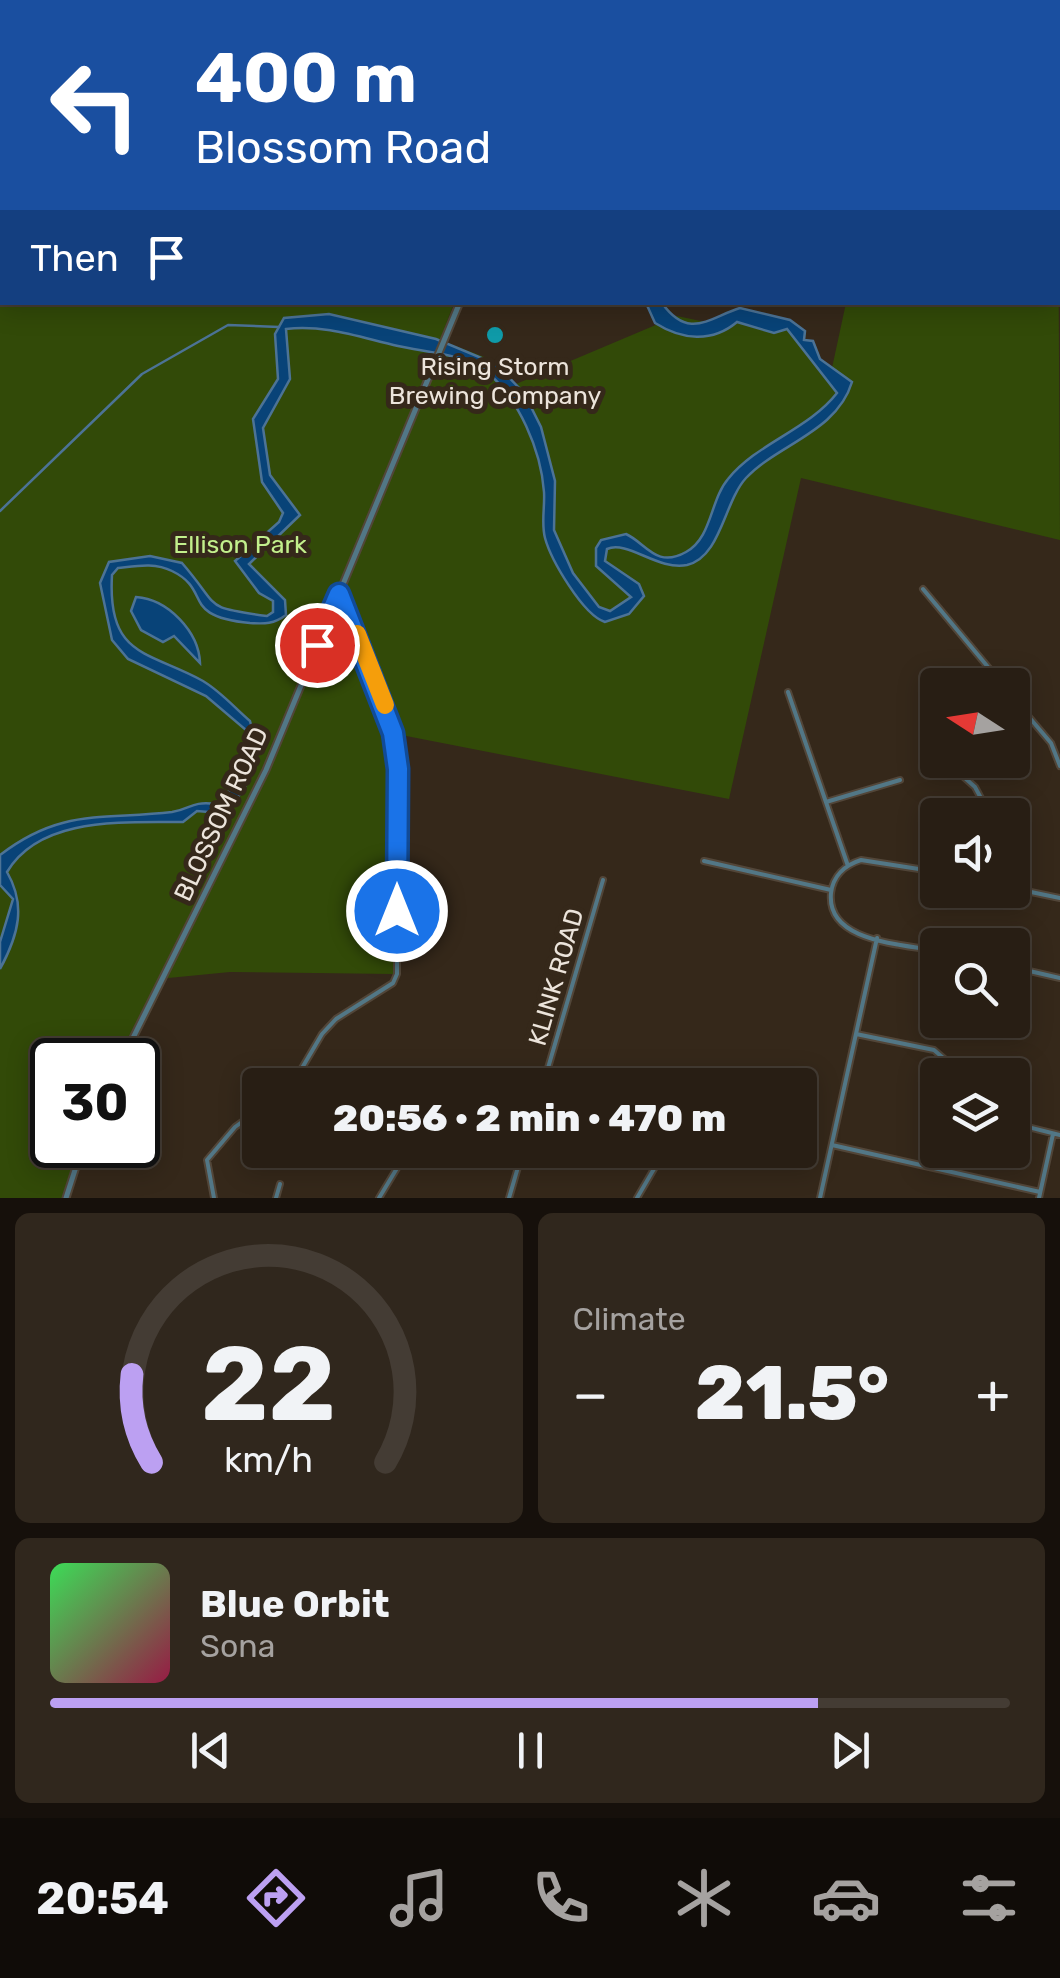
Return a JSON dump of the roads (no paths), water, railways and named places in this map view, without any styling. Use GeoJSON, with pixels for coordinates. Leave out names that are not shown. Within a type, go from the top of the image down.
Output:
{"type":"FeatureCollection","features":[{"type":"Feature","properties":{"kind":"street","name":"BLOSSOM ROAD"},"geometry":{"type":"LineString","coordinates":[[133,1038],[266,770],[459,305]]}},
{"type":"Feature","properties":{"kind":"street"},"geometry":{"type":"LineString","coordinates":[[923,588],[989,668]]}},
{"type":"Feature","properties":{"kind":"street"},"geometry":{"type":"LineString","coordinates":[[303,1068],[329,1026],[394,981],[397,974],[398,769],[393,733],[339,594]]}},
{"type":"Feature","properties":{"kind":"street"},"geometry":{"type":"LineString","coordinates":[[788,692],[848,866]]}},
{"type":"Feature","properties":{"kind":"street"},"geometry":{"type":"LineString","coordinates":[[1030,718],[1051,743],[1060,766]]}},
{"type":"Feature","properties":{"kind":"street"},"geometry":{"type":"LineString","coordinates":[[964,778],[981,798]]}},
{"type":"Feature","properties":{"kind":"street"},"geometry":{"type":"LineString","coordinates":[[826,802],[900,780]]}},
{"type":"Feature","properties":{"kind":"street"},"geometry":{"type":"LineString","coordinates":[[920,868],[874,859],[848,866],[832,890],[833,910],[840,922],[877,938],[920,947]]}},
{"type":"Feature","properties":{"kind":"street"},"geometry":{"type":"LineString","coordinates":[[704,861],[832,890]]}},
{"type":"Feature","properties":{"kind":"street","name":"KLINK ROAD"},"geometry":{"type":"LineString","coordinates":[[548,1068],[604,880]]}},
{"type":"Feature","properties":{"kind":"street"},"geometry":{"type":"LineString","coordinates":[[1030,892],[1060,898]]}},
{"type":"Feature","properties":{"kind":"street"},"geometry":{"type":"LineString","coordinates":[[820,1198],[877,938]]}},
{"type":"Feature","properties":{"kind":"street"},"geometry":{"type":"LineString","coordinates":[[1030,972],[1060,978]]}},
{"type":"Feature","properties":{"kind":"street"},"geometry":{"type":"LineString","coordinates":[[856,1034],[934,1050],[944,1058]]}},
{"type":"Feature","properties":{"kind":"street"},"geometry":{"type":"LineString","coordinates":[[214,1198],[207,1160],[242,1123]]}},
{"type":"Feature","properties":{"kind":"street"},"geometry":{"type":"LineString","coordinates":[[832,1145],[1040,1195],[1057,1134],[1030,1127]]}},
{"type":"Feature","properties":{"kind":"street"},"geometry":{"type":"LineString","coordinates":[[66,1198],[76,1168]]}},
{"type":"Feature","properties":{"kind":"street"},"geometry":{"type":"LineString","coordinates":[[379,1198],[397,1168]]}},
{"type":"Feature","properties":{"kind":"street"},"geometry":{"type":"LineString","coordinates":[[509,1198],[518,1168]]}},
{"type":"Feature","properties":{"kind":"street"},"geometry":{"type":"LineString","coordinates":[[636,1198],[654,1168]]}},
{"type":"Feature","properties":{"kind":"street"},"geometry":{"type":"LineString","coordinates":[[276,1198],[280,1184]]}},
{"type":"Feature","properties":{"kind":"water"},"geometry":{"type":"Polygon","coordinates":[[[647,305],[664,305],[681,321],[691,324],[740,308],[790,320],[805,331],[804,340],[813,341],[820,359],[852,382],[834,413],[746,478],[715,540],[698,560],[676,566],[624,549],[607,549],[605,561],[639,584],[644,596],[629,614],[605,622],[578,598],[548,548],[542,476],[533,443],[509,396],[486,371],[456,357],[343,333],[286,329],[290,379],[263,428],[270,475],[300,515],[249,564],[285,600],[286,615],[273,622],[250,623],[214,615],[205,609],[184,579],[159,566],[118,568],[112,575],[112,602],[124,637],[149,656],[209,685],[250,721],[254,760],[247,784],[221,813],[197,811],[183,822],[87,826],[41,840],[22,854],[7,872],[17,896],[18,920],[0,969],[0,942],[13,899],[0,885],[0,855],[22,840],[63,823],[216,804],[232,788],[241,771],[246,730],[206,696],[128,659],[112,640],[100,583],[109,562],[150,556],[182,563],[209,598],[222,607],[267,616],[273,612],[273,601],[259,593],[235,561],[279,522],[283,513],[262,482],[253,419],[278,379],[275,334],[284,318],[329,314],[436,339],[496,364],[524,393],[541,427],[555,481],[554,530],[573,573],[599,607],[610,611],[631,597],[596,566],[596,548],[601,540],[626,534],[659,556],[667,558],[686,552],[701,538],[722,488],[740,466],[812,417],[837,393],[787,329],[774,333],[737,322],[717,333],[697,337],[655,323],[647,305]]]}},
{"type":"Feature","properties":{"kind":"water"},"geometry":{"type":"Polygon","coordinates":[[[136,597],[159,604],[180,619],[194,640],[200,663],[174,636],[163,642],[141,630],[131,611],[136,597]]]}},
{"type":"Feature","properties":{"kind":"waterway"},"geometry":{"type":"LineString","coordinates":[[0,511],[142,374],[228,325],[279,327]]}},
{"type":"Feature","properties":{"kind":"place","name":"Rising Storm Brewing Company"},"geometry":{"type":"Point","coordinates":[495,335]}},
{"type":"Feature","properties":{"kind":"park label","name":"Ellison Park"},"geometry":{"type":"Point","coordinates":[240,544]}}]}
